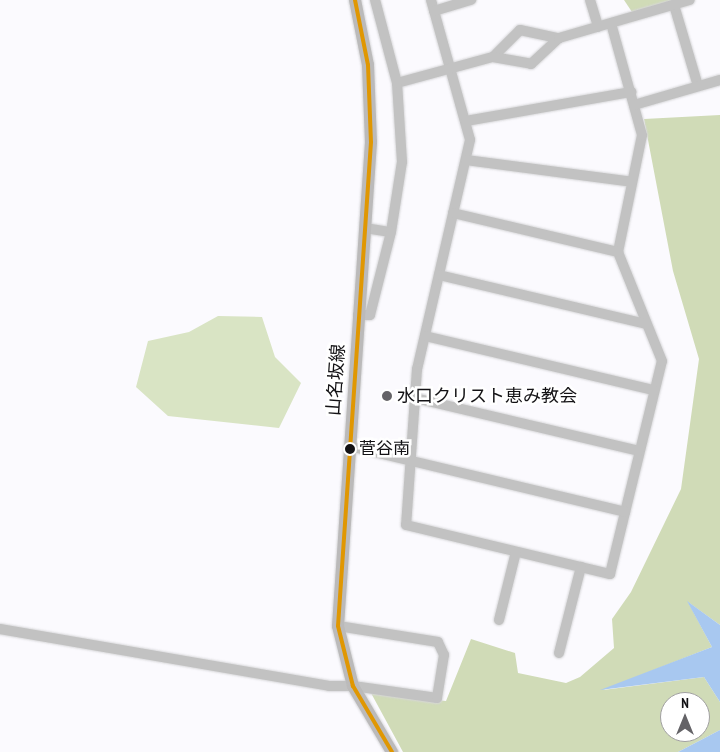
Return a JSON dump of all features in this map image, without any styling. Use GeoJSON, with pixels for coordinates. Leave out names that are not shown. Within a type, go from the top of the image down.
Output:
{"type":"FeatureCollection","features":[{"type":"Feature","properties":{"kind":"main road","name":"山名坂線"},"geometry":{"type":"LineString","coordinates":[[355,0],[368,65],[371,111],[366,228],[358,315],[338,626],[353,686],[392,752]]}},
{"type":"Feature","properties":{"kind":"street"},"geometry":{"type":"LineString","coordinates":[[358,315],[370,315],[391,232],[402,162],[397,83],[375,0]]}},
{"type":"Feature","properties":{"kind":"street"},"geometry":{"type":"LineString","coordinates":[[430,0],[470,140],[425,336],[415,398],[409,460],[406,525],[610,574],[662,362],[618,252],[642,135],[611,23]]}},
{"type":"Feature","properties":{"kind":"street"},"geometry":{"type":"LineString","coordinates":[[434,11],[472,0]]}},
{"type":"Feature","properties":{"kind":"street"},"geometry":{"type":"LineString","coordinates":[[590,0],[598,26]]}},
{"type":"Feature","properties":{"kind":"street"},"geometry":{"type":"LineString","coordinates":[[397,83],[493,57],[531,64],[560,38],[683,2],[698,86]]}},
{"type":"Feature","properties":{"kind":"street"},"geometry":{"type":"LineString","coordinates":[[493,57],[520,30],[560,38]]}},
{"type":"Feature","properties":{"kind":"street"},"geometry":{"type":"LineString","coordinates":[[634,105],[720,80]]}},
{"type":"Feature","properties":{"kind":"street"},"geometry":{"type":"LineString","coordinates":[[466,121],[630,92]]}},
{"type":"Feature","properties":{"kind":"street"},"geometry":{"type":"LineString","coordinates":[[466,160],[632,182]]}},
{"type":"Feature","properties":{"kind":"street"},"geometry":{"type":"LineString","coordinates":[[453,213],[618,252]]}},
{"type":"Feature","properties":{"kind":"street"},"geometry":{"type":"LineString","coordinates":[[366,228],[391,232]]}},
{"type":"Feature","properties":{"kind":"street"},"geometry":{"type":"LineString","coordinates":[[439,275],[646,324]]}},
{"type":"Feature","properties":{"kind":"street"},"geometry":{"type":"LineString","coordinates":[[425,336],[654,390]]}},
{"type":"Feature","properties":{"kind":"street"},"geometry":{"type":"LineString","coordinates":[[415,398],[639,451]]}},
{"type":"Feature","properties":{"kind":"street"},"geometry":{"type":"LineString","coordinates":[[349,446],[625,512]]}},
{"type":"Feature","properties":{"kind":"street"},"geometry":{"type":"LineString","coordinates":[[499,620],[516,552]]}},
{"type":"Feature","properties":{"kind":"street"},"geometry":{"type":"LineString","coordinates":[[560,653],[581,567]]}},
{"type":"Feature","properties":{"kind":"street"},"geometry":{"type":"LineString","coordinates":[[0,629],[316,684],[353,686],[437,698],[444,655],[438,642],[338,626]]}},
{"type":"Feature","properties":{"kind":"green space"},"geometry":{"type":"Polygon","coordinates":[[[624,0],[675,0],[632,12],[624,0]]]}},
{"type":"Feature","properties":{"kind":"green space"},"geometry":{"type":"Polygon","coordinates":[[[720,115],[720,625],[688,602],[712,647],[603,690],[704,677],[720,702],[720,730],[710,735],[710,692],[660,692],[660,742],[697,742],[678,752],[403,752],[371,693],[446,701],[471,639],[515,653],[518,673],[566,683],[580,677],[614,648],[612,619],[631,592],[681,489],[699,359],[673,271],[644,119],[720,115]]]}},
{"type":"Feature","properties":{"kind":"green space"},"geometry":{"type":"Polygon","coordinates":[[[218,316],[262,317],[275,357],[301,383],[279,428],[168,416],[136,387],[148,341],[189,332],[218,316]]]}},
{"type":"Feature","properties":{"kind":"water"},"geometry":{"type":"Polygon","coordinates":[[[687,601],[720,625],[720,702],[704,677],[600,690],[712,647],[687,601]]]}},
{"type":"Feature","properties":{"kind":"water"},"geometry":{"type":"Polygon","coordinates":[[[720,730],[720,752],[678,752],[697,742],[710,742],[710,735],[720,730]]]}},
{"type":"Feature","properties":{"kind":"transit line"},"geometry":{"type":"LineString","coordinates":[[355,0],[368,65],[371,142],[338,626],[353,686],[392,752]]}},
{"type":"Feature","properties":{"kind":"place","name":"水口クリスト恵み教会"},"geometry":{"type":"Point","coordinates":[387,396]}},
{"type":"Feature","properties":{"kind":"place","name":"菅谷南"},"geometry":{"type":"Point","coordinates":[350,449]}}]}
